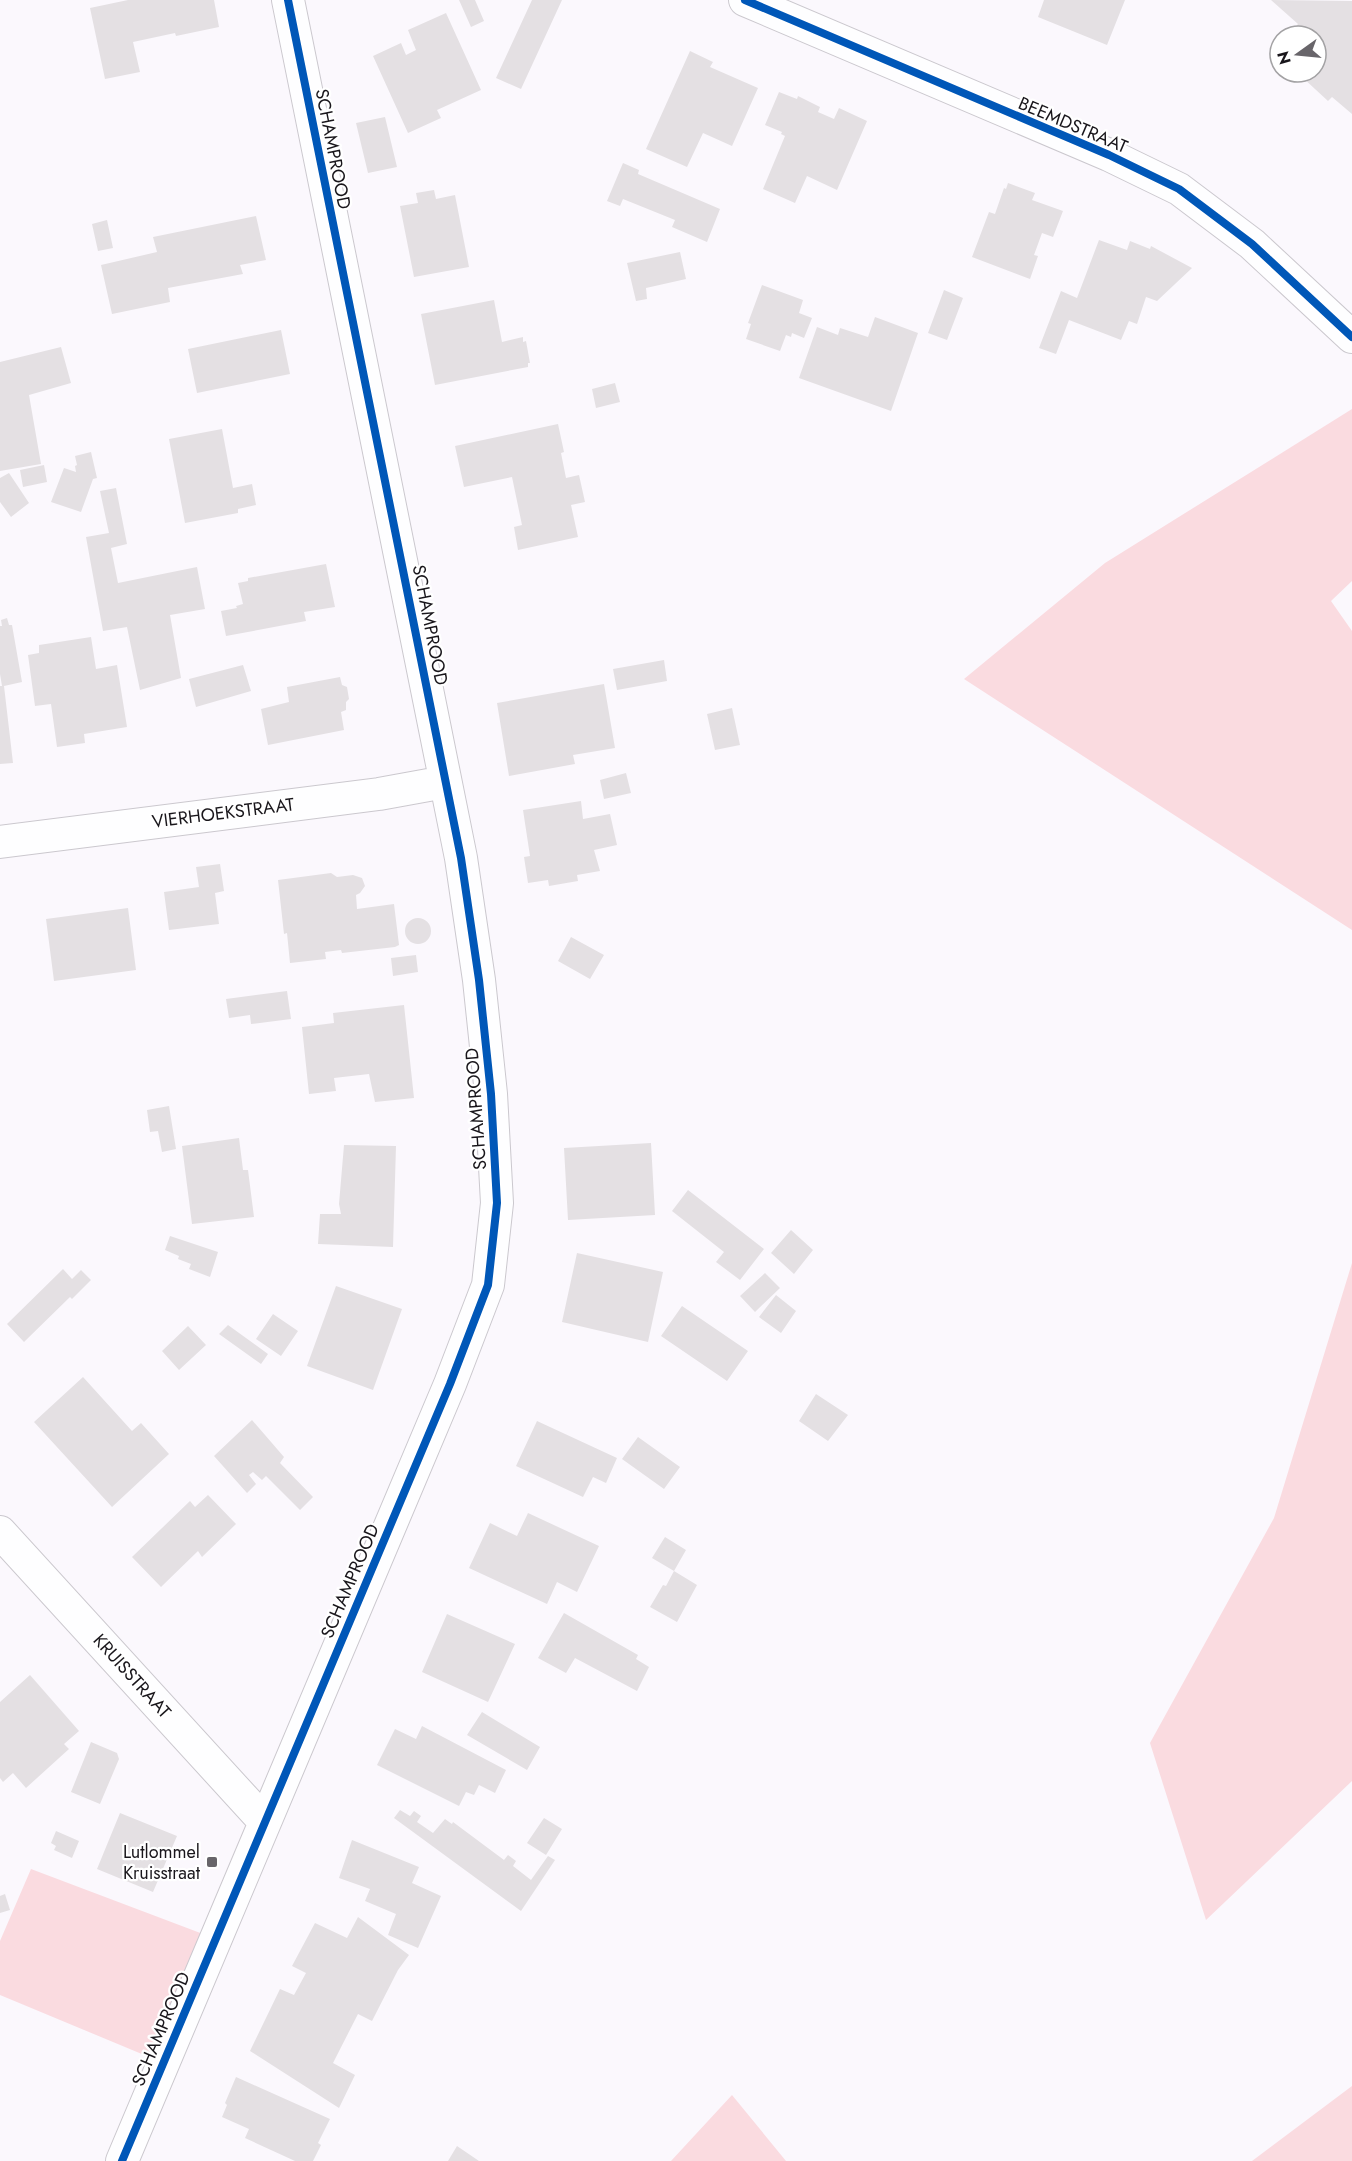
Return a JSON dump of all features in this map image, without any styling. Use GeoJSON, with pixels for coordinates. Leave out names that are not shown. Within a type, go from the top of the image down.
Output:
{"type":"FeatureCollection","features":[{"type":"Feature","properties":{"kind":"street","name":"SCHAMPROOD"},"geometry":{"type":"LineString","coordinates":[[122,2161],[450,1384],[488,1285],[497,1203],[491,1094],[479,980],[461,858],[288,0]]}},
{"type":"Feature","properties":{"kind":"street","name":"BEEMDSTRAAT"},"geometry":{"type":"LineString","coordinates":[[745,0],[1109,155],[1179,189],[1252,244],[1352,337]]}},
{"type":"Feature","properties":{"kind":"street","name":"VIERHOEKSTRAAT"},"geometry":{"type":"LineString","coordinates":[[0,842],[379,794],[445,782]]}},
{"type":"Feature","properties":{"kind":"street","name":"KRUISSTRAAT"},"geometry":{"type":"LineString","coordinates":[[0,1532],[264,1821]]}},
{"type":"Feature","properties":{"kind":"shaded area"},"geometry":{"type":"Polygon","coordinates":[[[1352,409],[1352,581],[1331,601],[1352,631],[1352,930],[964,679],[1105,563],[1352,409]]]}},
{"type":"Feature","properties":{"kind":"shaded area"},"geometry":{"type":"Polygon","coordinates":[[[1352,1263],[1352,1781],[1206,1920],[1150,1743],[1274,1518],[1352,1263]]]}},
{"type":"Feature","properties":{"kind":"shaded area"},"geometry":{"type":"Polygon","coordinates":[[[31,1869],[203,1934],[149,2057],[0,1995],[0,1941],[31,1869]]]}},
{"type":"Feature","properties":{"kind":"shaded area"},"geometry":{"type":"Polygon","coordinates":[[[1352,2086],[1352,2161],[1252,2161],[1352,2086]]]}},
{"type":"Feature","properties":{"kind":"shaded area"},"geometry":{"type":"Polygon","coordinates":[[[732,2095],[786,2161],[671,2161],[732,2095]]]}},
{"type":"Feature","properties":{"kind":"building"},"geometry":{"type":"Polygon","coordinates":[[[128,0],[214,0],[219,27],[133,42],[140,72],[105,79],[90,8],[128,0]]]}},
{"type":"Feature","properties":{"kind":"building"},"geometry":{"type":"Polygon","coordinates":[[[459,0],[475,0],[484,21],[471,27],[459,0]]]}},
{"type":"Feature","properties":{"kind":"building"},"geometry":{"type":"Polygon","coordinates":[[[532,0],[562,0],[521,89],[496,78],[532,0]]]}},
{"type":"Feature","properties":{"kind":"building"},"geometry":{"type":"Polygon","coordinates":[[[1044,0],[1125,0],[1107,45],[1038,17],[1044,0]]]}},
{"type":"Feature","properties":{"kind":"building"},"geometry":{"type":"Polygon","coordinates":[[[1271,0],[1352,1],[1352,114],[1332,97],[1328,101],[1310,84],[1328,84],[1328,24],[1298,24],[1271,0]]]}},
{"type":"Feature","properties":{"kind":"building"},"geometry":{"type":"Polygon","coordinates":[[[446,13],[481,90],[437,110],[441,118],[408,133],[373,56],[401,43],[406,55],[416,50],[408,30],[446,13]]]}},
{"type":"Feature","properties":{"kind":"building"},"geometry":{"type":"Polygon","coordinates":[[[690,51],[713,62],[710,67],[758,88],[732,146],[703,133],[687,167],[646,149],[690,51]]]}},
{"type":"Feature","properties":{"kind":"building"},"geometry":{"type":"Polygon","coordinates":[[[779,92],[797,99],[798,96],[820,107],[818,112],[834,119],[839,108],[867,121],[837,190],[807,176],[795,203],[763,189],[785,136],[781,134],[782,132],[765,125],[779,92]]]}},
{"type":"Feature","properties":{"kind":"building"},"geometry":{"type":"Polygon","coordinates":[[[385,117],[397,167],[368,173],[356,123],[385,117]]]}},
{"type":"Feature","properties":{"kind":"building"},"geometry":{"type":"Polygon","coordinates":[[[623,163],[639,170],[638,174],[720,209],[707,242],[672,227],[675,220],[623,199],[620,206],[607,201],[623,163]]]}},
{"type":"Feature","properties":{"kind":"building"},"geometry":{"type":"Polygon","coordinates":[[[1008,183],[1035,193],[1032,200],[1063,211],[1053,237],[1042,233],[1034,255],[1038,256],[1030,279],[972,257],[989,212],[995,214],[1008,183]]]}},
{"type":"Feature","properties":{"kind":"building"},"geometry":{"type":"Polygon","coordinates":[[[434,190],[436,199],[455,195],[469,267],[414,277],[400,206],[418,203],[416,193],[434,190]]]}},
{"type":"Feature","properties":{"kind":"building"},"geometry":{"type":"Polygon","coordinates":[[[256,216],[266,260],[240,265],[243,274],[168,288],[170,302],[112,314],[101,265],[157,252],[153,237],[256,216]]]}},
{"type":"Feature","properties":{"kind":"building"},"geometry":{"type":"Polygon","coordinates":[[[107,220],[113,248],[98,251],[92,224],[107,220]]]}},
{"type":"Feature","properties":{"kind":"building"},"geometry":{"type":"Polygon","coordinates":[[[1099,240],[1127,250],[1130,241],[1150,249],[1151,246],[1192,268],[1157,301],[1146,297],[1137,324],[1129,321],[1121,340],[1069,320],[1056,354],[1039,348],[1061,291],[1077,298],[1099,240]]]}},
{"type":"Feature","properties":{"kind":"building"},"geometry":{"type":"Polygon","coordinates":[[[680,252],[686,279],[646,288],[647,299],[636,301],[627,263],[680,252]]]}},
{"type":"Feature","properties":{"kind":"building"},"geometry":{"type":"Polygon","coordinates":[[[762,285],[803,300],[799,313],[812,318],[804,338],[792,333],[791,337],[786,335],[780,351],[746,339],[751,324],[748,323],[762,285]]]}},
{"type":"Feature","properties":{"kind":"building"},"geometry":{"type":"Polygon","coordinates":[[[944,290],[963,298],[947,340],[928,333],[944,290]]]}},
{"type":"Feature","properties":{"kind":"building"},"geometry":{"type":"Polygon","coordinates":[[[494,300],[502,342],[523,337],[523,342],[526,341],[530,363],[528,367],[435,385],[421,314],[494,300]]]}},
{"type":"Feature","properties":{"kind":"building"},"geometry":{"type":"Polygon","coordinates":[[[875,317],[918,333],[891,411],[799,378],[817,327],[838,335],[840,328],[868,337],[875,317]]]}},
{"type":"Feature","properties":{"kind":"building"},"geometry":{"type":"Polygon","coordinates":[[[281,330],[290,374],[197,393],[188,349],[281,330]]]}},
{"type":"Feature","properties":{"kind":"building"},"geometry":{"type":"Polygon","coordinates":[[[61,347],[71,383],[29,395],[41,464],[0,471],[0,362],[61,347]]]}},
{"type":"Feature","properties":{"kind":"building"},"geometry":{"type":"Polygon","coordinates":[[[615,383],[620,402],[596,408],[592,389],[615,383]]]}},
{"type":"Feature","properties":{"kind":"building"},"geometry":{"type":"Polygon","coordinates":[[[558,424],[564,452],[561,453],[566,478],[579,475],[585,502],[571,505],[578,537],[518,550],[514,527],[522,525],[512,477],[464,487],[455,446],[558,424]]]}},
{"type":"Feature","properties":{"kind":"building"},"geometry":{"type":"Polygon","coordinates":[[[222,429],[233,488],[252,484],[256,505],[238,509],[238,513],[185,523],[169,439],[222,429]]]}},
{"type":"Feature","properties":{"kind":"building"},"geometry":{"type":"Polygon","coordinates":[[[91,452],[97,478],[93,479],[81,512],[51,502],[64,468],[76,472],[75,456],[91,452]]]}},
{"type":"Feature","properties":{"kind":"building"},"geometry":{"type":"Polygon","coordinates":[[[44,465],[47,482],[23,487],[20,470],[44,465]]]}},
{"type":"Feature","properties":{"kind":"building"},"geometry":{"type":"Polygon","coordinates":[[[9,473],[29,503],[11,517],[0,502],[0,478],[9,473]]]}},
{"type":"Feature","properties":{"kind":"building"},"geometry":{"type":"Polygon","coordinates":[[[116,488],[127,544],[111,548],[118,583],[197,567],[205,609],[170,615],[181,678],[140,690],[127,627],[103,631],[86,537],[109,533],[100,491],[116,488]]]}},
{"type":"Feature","properties":{"kind":"building"},"geometry":{"type":"Polygon","coordinates":[[[326,564],[335,607],[304,612],[306,621],[226,636],[221,611],[237,608],[236,606],[243,604],[238,583],[248,581],[248,578],[326,564]]]}},
{"type":"Feature","properties":{"kind":"building"},"geometry":{"type":"Polygon","coordinates":[[[7,618],[9,625],[12,625],[22,682],[4,686],[13,763],[0,764],[0,686],[2,686],[0,626],[2,626],[1,620],[7,618]]]}},
{"type":"Feature","properties":{"kind":"building"},"geometry":{"type":"Polygon","coordinates":[[[91,637],[96,669],[117,665],[127,727],[84,734],[85,743],[57,747],[51,704],[35,706],[28,655],[39,653],[39,645],[91,637]]]}},
{"type":"Feature","properties":{"kind":"building"},"geometry":{"type":"Polygon","coordinates":[[[664,660],[667,681],[617,690],[613,669],[664,660]]]}},
{"type":"Feature","properties":{"kind":"building"},"geometry":{"type":"Polygon","coordinates":[[[243,665],[251,691],[196,707],[189,679],[243,665]]]}},
{"type":"Feature","properties":{"kind":"building"},"geometry":{"type":"Polygon","coordinates":[[[340,677],[342,685],[347,687],[349,699],[346,702],[346,710],[341,712],[344,730],[268,745],[261,709],[289,702],[287,687],[340,677]]]}},
{"type":"Feature","properties":{"kind":"building"},"geometry":{"type":"Polygon","coordinates":[[[604,684],[615,748],[573,755],[575,764],[509,776],[497,703],[604,684]]]}},
{"type":"Feature","properties":{"kind":"building"},"geometry":{"type":"Polygon","coordinates":[[[732,708],[740,745],[715,750],[707,714],[732,708]]]}},
{"type":"Feature","properties":{"kind":"building"},"geometry":{"type":"Polygon","coordinates":[[[626,773],[631,793],[604,799],[600,780],[626,773]]]}},
{"type":"Feature","properties":{"kind":"building"},"geometry":{"type":"Polygon","coordinates":[[[581,801],[583,819],[610,814],[617,845],[594,850],[600,871],[577,875],[578,881],[549,886],[548,880],[528,883],[524,857],[530,856],[523,810],[581,801]]]}},
{"type":"Feature","properties":{"kind":"building"},"geometry":{"type":"Polygon","coordinates":[[[220,864],[224,891],[215,893],[219,924],[169,930],[164,892],[199,887],[196,867],[220,864]]]}},
{"type":"Feature","properties":{"kind":"building"},"geometry":{"type":"Polygon","coordinates":[[[331,873],[337,877],[353,875],[362,878],[365,886],[356,895],[357,909],[394,904],[399,945],[342,953],[341,950],[325,952],[326,959],[290,963],[278,880],[331,873]]]}},
{"type":"Feature","properties":{"kind":"building"},"geometry":{"type":"Polygon","coordinates":[[[128,908],[136,970],[54,981],[46,919],[128,908]]]}},
{"type":"Feature","properties":{"kind":"building"},"geometry":{"type":"Polygon","coordinates":[[[418,918],[427,922],[431,931],[427,940],[418,944],[409,940],[405,931],[409,922],[418,918]]]}},
{"type":"Feature","properties":{"kind":"building"},"geometry":{"type":"Polygon","coordinates":[[[571,937],[604,955],[590,979],[558,961],[571,937]]]}},
{"type":"Feature","properties":{"kind":"building"},"geometry":{"type":"Polygon","coordinates":[[[416,955],[418,972],[393,976],[391,958],[416,955]]]}},
{"type":"Feature","properties":{"kind":"building"},"geometry":{"type":"Polygon","coordinates":[[[287,991],[291,1019],[251,1024],[250,1015],[229,1018],[226,999],[287,991]]]}},
{"type":"Feature","properties":{"kind":"building"},"geometry":{"type":"Polygon","coordinates":[[[404,1005],[414,1098],[375,1102],[369,1074],[334,1078],[336,1091],[309,1094],[302,1027],[334,1023],[333,1013],[404,1005]]]}},
{"type":"Feature","properties":{"kind":"building"},"geometry":{"type":"Polygon","coordinates":[[[169,1106],[176,1149],[162,1152],[158,1131],[150,1132],[147,1110],[169,1106]]]}},
{"type":"Feature","properties":{"kind":"building"},"geometry":{"type":"Polygon","coordinates":[[[239,1138],[243,1170],[248,1170],[254,1217],[192,1224],[182,1146],[239,1138]]]}},
{"type":"Feature","properties":{"kind":"building"},"geometry":{"type":"Polygon","coordinates":[[[651,1143],[655,1215],[568,1220],[564,1148],[651,1143]]]}},
{"type":"Feature","properties":{"kind":"building"},"geometry":{"type":"Polygon","coordinates":[[[344,1145],[396,1146],[393,1247],[318,1244],[320,1214],[341,1214],[339,1204],[344,1145]]]}},
{"type":"Feature","properties":{"kind":"building"},"geometry":{"type":"Polygon","coordinates":[[[688,1190],[764,1249],[740,1280],[716,1262],[724,1252],[672,1211],[688,1190]]]}},
{"type":"Feature","properties":{"kind":"building"},"geometry":{"type":"Polygon","coordinates":[[[791,1230],[813,1250],[794,1274],[771,1253],[791,1230]]]}},
{"type":"Feature","properties":{"kind":"building"},"geometry":{"type":"Polygon","coordinates":[[[170,1236],[218,1252],[210,1277],[189,1269],[191,1264],[165,1250],[170,1236]]]}},
{"type":"Feature","properties":{"kind":"building"},"geometry":{"type":"Polygon","coordinates":[[[577,1253],[663,1272],[648,1342],[562,1322],[577,1253]]]}},
{"type":"Feature","properties":{"kind":"building"},"geometry":{"type":"Polygon","coordinates":[[[63,1269],[72,1279],[81,1270],[91,1280],[24,1342],[7,1324],[63,1269]]]}},
{"type":"Feature","properties":{"kind":"building"},"geometry":{"type":"Polygon","coordinates":[[[765,1273],[780,1288],[755,1312],[740,1296],[765,1273]]]}},
{"type":"Feature","properties":{"kind":"building"},"geometry":{"type":"Polygon","coordinates":[[[336,1286],[402,1309],[373,1390],[307,1366],[336,1286]]]}},
{"type":"Feature","properties":{"kind":"building"},"geometry":{"type":"Polygon","coordinates":[[[776,1295],[796,1311],[781,1333],[759,1317],[776,1295]]]}},
{"type":"Feature","properties":{"kind":"building"},"geometry":{"type":"Polygon","coordinates":[[[682,1306],[748,1351],[727,1381],[661,1336],[682,1306]]]}},
{"type":"Feature","properties":{"kind":"building"},"geometry":{"type":"Polygon","coordinates":[[[273,1314],[298,1331],[281,1356],[256,1339],[273,1314]]]}},
{"type":"Feature","properties":{"kind":"building"},"geometry":{"type":"Polygon","coordinates":[[[228,1325],[268,1354],[261,1364],[219,1334],[228,1325]]]}},
{"type":"Feature","properties":{"kind":"building"},"geometry":{"type":"Polygon","coordinates":[[[188,1326],[206,1345],[179,1370],[162,1351],[188,1326]]]}},
{"type":"Feature","properties":{"kind":"building"},"geometry":{"type":"Polygon","coordinates":[[[83,1377],[132,1431],[141,1423],[169,1454],[112,1507],[34,1422],[83,1377]]]}},
{"type":"Feature","properties":{"kind":"building"},"geometry":{"type":"Polygon","coordinates":[[[816,1394],[848,1415],[828,1441],[799,1421],[816,1394]]]}},
{"type":"Feature","properties":{"kind":"building"},"geometry":{"type":"Polygon","coordinates":[[[252,1420],[284,1457],[280,1463],[313,1497],[300,1510],[266,1476],[262,1480],[253,1472],[249,1475],[256,1484],[247,1493],[214,1456],[252,1420]]]}},
{"type":"Feature","properties":{"kind":"building"},"geometry":{"type":"Polygon","coordinates":[[[537,1421],[617,1458],[606,1483],[593,1477],[583,1497],[516,1466],[537,1421]]]}},
{"type":"Feature","properties":{"kind":"building"},"geometry":{"type":"Polygon","coordinates":[[[638,1437],[680,1467],[664,1489],[622,1459],[638,1437]]]}},
{"type":"Feature","properties":{"kind":"building"},"geometry":{"type":"Polygon","coordinates":[[[208,1495],[236,1524],[202,1557],[198,1551],[161,1587],[132,1557],[190,1501],[195,1507],[208,1495]]]}},
{"type":"Feature","properties":{"kind":"building"},"geometry":{"type":"Polygon","coordinates":[[[528,1513],[599,1546],[577,1592],[557,1582],[547,1604],[469,1568],[490,1523],[517,1536],[528,1513]]]}},
{"type":"Feature","properties":{"kind":"building"},"geometry":{"type":"Polygon","coordinates":[[[665,1537],[686,1550],[674,1571],[652,1558],[665,1537]]]}},
{"type":"Feature","properties":{"kind":"building"},"geometry":{"type":"Polygon","coordinates":[[[674,1571],[697,1585],[677,1622],[650,1607],[674,1571]]]}},
{"type":"Feature","properties":{"kind":"building"},"geometry":{"type":"Polygon","coordinates":[[[564,1613],[638,1655],[636,1659],[649,1667],[637,1691],[575,1658],[566,1673],[538,1658],[564,1613]]]}},
{"type":"Feature","properties":{"kind":"building"},"geometry":{"type":"Polygon","coordinates":[[[447,1614],[515,1644],[488,1702],[422,1672],[447,1614]]]}},
{"type":"Feature","properties":{"kind":"building"},"geometry":{"type":"Polygon","coordinates":[[[30,1675],[79,1731],[64,1744],[69,1749],[26,1788],[13,1773],[3,1782],[0,1778],[0,1702],[30,1675]]]}},
{"type":"Feature","properties":{"kind":"building"},"geometry":{"type":"Polygon","coordinates":[[[482,1712],[540,1747],[527,1770],[467,1735],[482,1712]]]}},
{"type":"Feature","properties":{"kind":"building"},"geometry":{"type":"Polygon","coordinates":[[[422,1726],[506,1770],[495,1793],[479,1785],[474,1795],[466,1792],[459,1806],[377,1765],[395,1729],[416,1739],[422,1726]]]}},
{"type":"Feature","properties":{"kind":"building"},"geometry":{"type":"Polygon","coordinates":[[[91,1742],[117,1753],[119,1759],[100,1804],[71,1792],[91,1742]]]}},
{"type":"Feature","properties":{"kind":"building"},"geometry":{"type":"Polygon","coordinates":[[[400,1810],[410,1816],[414,1811],[421,1816],[417,1822],[433,1833],[445,1819],[452,1824],[453,1822],[504,1860],[508,1855],[516,1861],[513,1866],[531,1880],[548,1856],[555,1860],[521,1911],[394,1818],[400,1810]]]}},
{"type":"Feature","properties":{"kind":"building"},"geometry":{"type":"Polygon","coordinates":[[[120,1813],[177,1836],[153,1892],[97,1869],[120,1813]]]}},
{"type":"Feature","properties":{"kind":"building"},"geometry":{"type":"Polygon","coordinates":[[[544,1818],[562,1829],[546,1855],[527,1843],[544,1818]]]}},
{"type":"Feature","properties":{"kind":"building"},"geometry":{"type":"Polygon","coordinates":[[[56,1831],[79,1841],[72,1858],[54,1850],[56,1846],[51,1843],[56,1831]]]}},
{"type":"Feature","properties":{"kind":"building"},"geometry":{"type":"Polygon","coordinates":[[[352,1840],[419,1867],[412,1883],[441,1896],[418,1948],[388,1935],[396,1914],[365,1901],[370,1889],[339,1878],[352,1840]]]}},
{"type":"Feature","properties":{"kind":"building"},"geometry":{"type":"Polygon","coordinates":[[[5,1894],[10,1910],[0,1913],[0,1896],[5,1894]]]}},
{"type":"Feature","properties":{"kind":"building"},"geometry":{"type":"Polygon","coordinates":[[[358,1917],[409,1955],[398,1970],[372,2021],[358,2014],[333,2063],[355,2075],[339,2108],[250,2051],[280,1989],[294,1995],[306,1973],[292,1966],[315,1923],[347,1938],[358,1917]]]}},
{"type":"Feature","properties":{"kind":"building"},"geometry":{"type":"Polygon","coordinates":[[[236,2077],[330,2119],[318,2143],[321,2145],[313,2161],[295,2161],[245,2138],[249,2129],[222,2117],[236,2077]]]}},
{"type":"Feature","properties":{"kind":"building"},"geometry":{"type":"Polygon","coordinates":[[[457,2146],[479,2161],[448,2161],[457,2146]]]}},
{"type":"Feature","properties":{"kind":"cycle path"},"geometry":{"type":"LineString","coordinates":[[122,2161],[450,1384],[488,1285],[497,1203],[491,1094],[479,980],[461,858],[288,0]]}},
{"type":"Feature","properties":{"kind":"cycle path"},"geometry":{"type":"LineString","coordinates":[[745,0],[1109,155],[1179,189],[1252,244],[1352,337]]}},
{"type":"Feature","properties":{"kind":"place","name":"Lutlommel Kruisstraat"},"geometry":{"type":"Point","coordinates":[212,1862]}}]}
